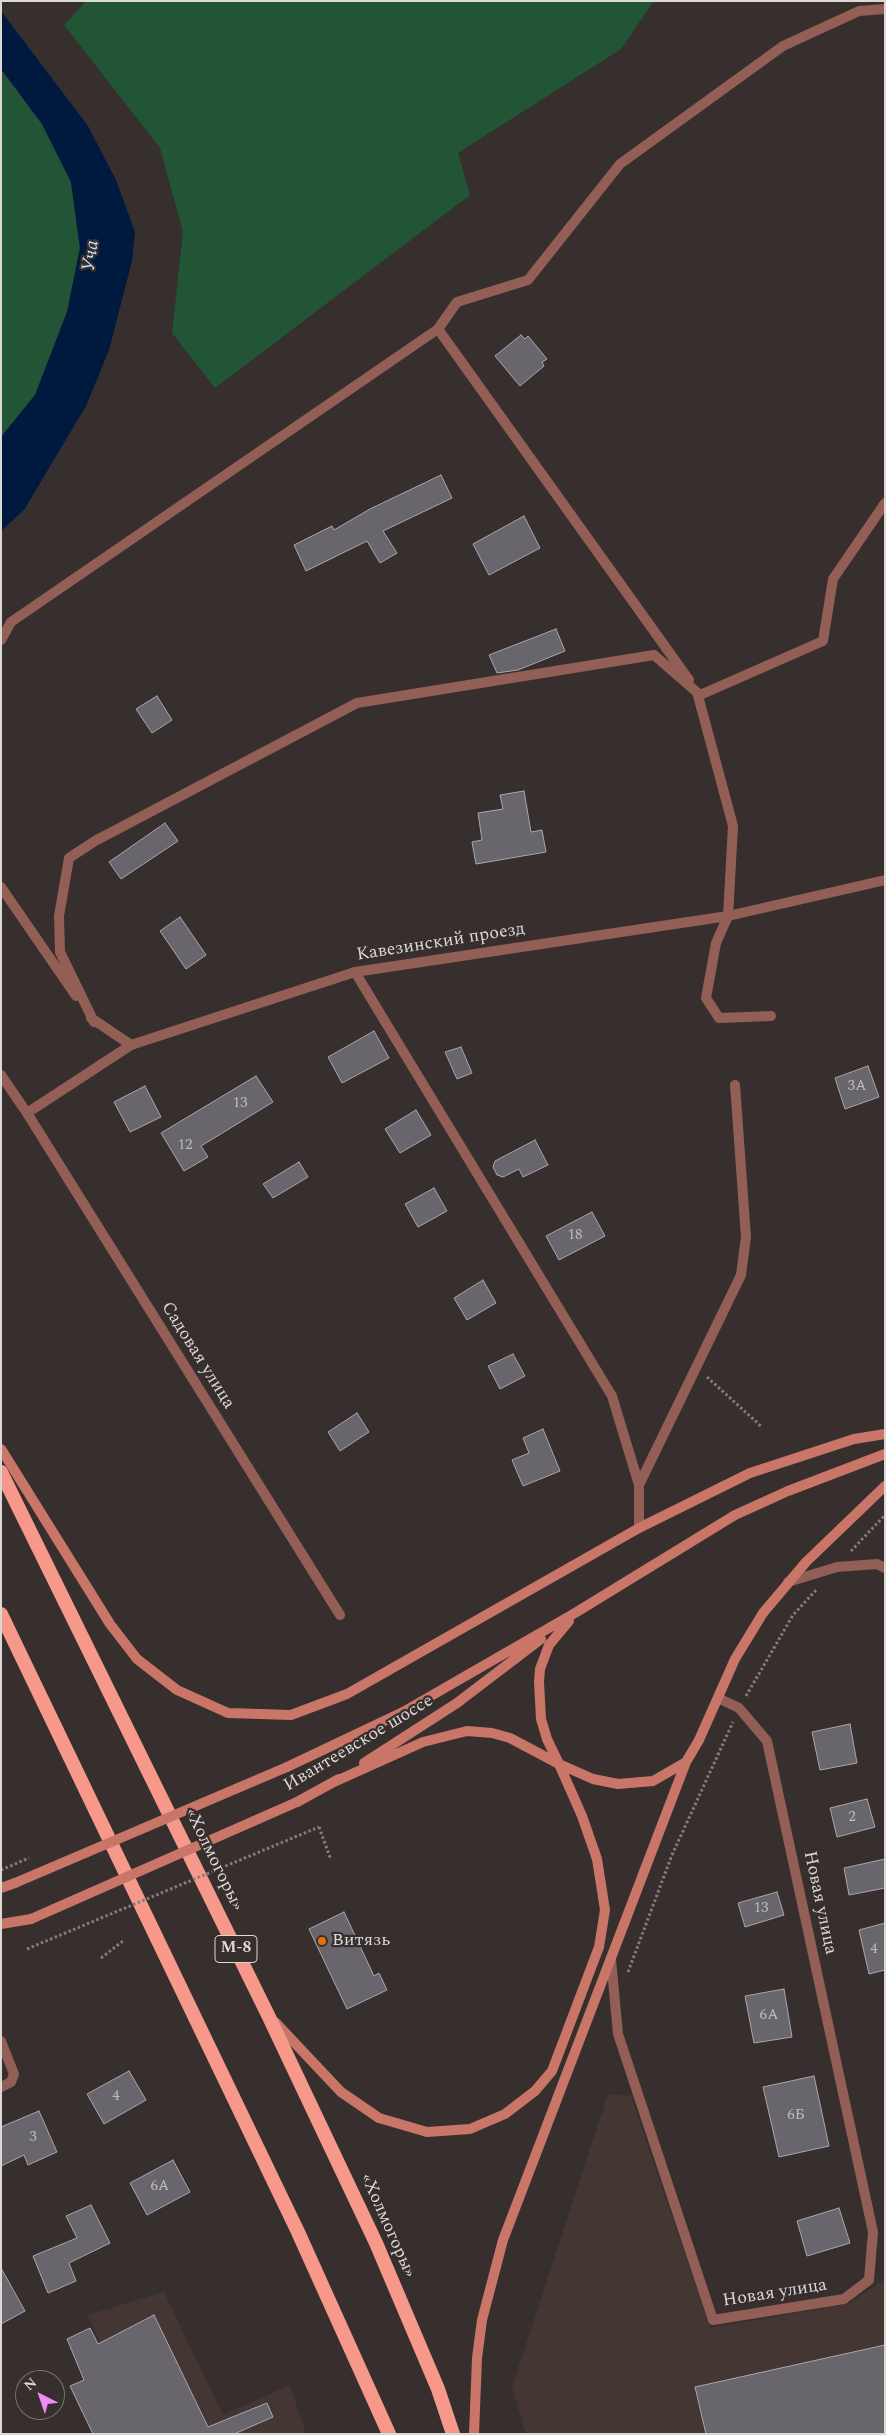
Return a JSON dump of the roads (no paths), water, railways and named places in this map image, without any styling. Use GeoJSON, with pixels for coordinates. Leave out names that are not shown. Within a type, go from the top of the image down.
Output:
{"type":"FeatureCollection","features":[{"type":"Feature","properties":{"kind":"highway","name":"«Холмогоры»"},"geometry":{"type":"LineString","coordinates":[[1,1472],[268,2016],[376,2243],[438,2389],[453,2434]]}},
{"type":"Feature","properties":{"kind":"highway"},"geometry":{"type":"LineString","coordinates":[[1,1614],[298,2232],[389,2434]]}},
{"type":"Feature","properties":{"kind":"main road"},"geometry":{"type":"LineString","coordinates":[[1,1449],[110,1624],[137,1659],[177,1690],[228,1713],[291,1715],[347,1694],[638,1528],[750,1473],[854,1439],[885,1434]]}},
{"type":"Feature","properties":{"kind":"main road","name":"Ивантеевское шоссе"},"geometry":{"type":"LineString","coordinates":[[1,1888],[287,1767],[403,1712],[576,1613],[735,1515],[788,1491],[885,1454]]}},
{"type":"Feature","properties":{"kind":"main road"},"geometry":{"type":"LineString","coordinates":[[474,2434],[477,2358],[485,2300],[504,2240],[610,1956],[686,1762],[699,1740],[735,1659],[747,1638],[788,1582],[885,1486]]}},
{"type":"Feature","properties":{"kind":"main road"},"geometry":{"type":"LineString","coordinates":[[268,2016],[341,2092],[378,2118],[427,2132],[470,2129],[505,2114],[535,2092],[552,2071],[599,1946],[604,1922],[604,1896],[597,1859],[582,1816],[546,1738],[541,1719],[540,1669],[549,1645],[576,1613]]}},
{"type":"Feature","properties":{"kind":"main road","name":"Ивантеевское шоссе"},"geometry":{"type":"LineString","coordinates":[[1,1924],[31,1919],[297,1802],[334,1782],[457,1703],[576,1613]]}},
{"type":"Feature","properties":{"kind":"main road"},"geometry":{"type":"LineString","coordinates":[[334,1782],[423,1742],[467,1731],[492,1733],[510,1738],[559,1764],[593,1779],[618,1784],[653,1781],[686,1762]]}},
{"type":"Feature","properties":{"kind":"street"},"geometry":{"type":"LineString","coordinates":[[1,640],[11,622],[438,329],[457,302],[528,280],[620,164],[782,46],[859,11],[885,10]]}},
{"type":"Feature","properties":{"kind":"street"},"geometry":{"type":"LineString","coordinates":[[438,329],[700,696],[733,826],[728,916],[716,943],[706,998],[719,1018],[771,1016]]}},
{"type":"Feature","properties":{"kind":"street"},"geometry":{"type":"LineString","coordinates":[[700,696],[823,641],[833,579],[885,503]]}},
{"type":"Feature","properties":{"kind":"street"},"geometry":{"type":"LineString","coordinates":[[94,1022],[60,952],[58,916],[69,858],[95,841],[357,704],[654,655],[700,696]]}},
{"type":"Feature","properties":{"kind":"street","name":"Кавезинский проезд"},"geometry":{"type":"LineString","coordinates":[[27,1113],[131,1045],[355,972],[728,916],[885,880]]}},
{"type":"Feature","properties":{"kind":"street"},"geometry":{"type":"LineString","coordinates":[[1,888],[94,1022],[131,1045]]}},
{"type":"Feature","properties":{"kind":"street"},"geometry":{"type":"LineString","coordinates":[[355,972],[612,1396],[639,1485],[638,1528]]}},
{"type":"Feature","properties":{"kind":"street","name":"Садовая улица"},"geometry":{"type":"LineString","coordinates":[[1,1075],[27,1113],[340,1615]]}},
{"type":"Feature","properties":{"kind":"street"},"geometry":{"type":"LineString","coordinates":[[639,1485],[741,1274],[746,1237],[735,1085]]}},
{"type":"Feature","properties":{"kind":"street"},"geometry":{"type":"LineString","coordinates":[[788,1582],[837,1567],[877,1564],[885,1568]]}},
{"type":"Feature","properties":{"kind":"street","name":"Новая улица"},"geometry":{"type":"LineString","coordinates":[[610,1956],[618,2034],[713,2320],[844,2299],[869,2280],[873,2232],[767,1741],[739,1708],[718,1698]]}},
{"type":"Feature","properties":{"kind":"street"},"geometry":{"type":"LineString","coordinates":[[1,2040],[14,2074],[10,2082],[1,2087]]}},
{"type":"Feature","properties":{"kind":"water","name":"Уча"},"geometry":{"type":"Polygon","coordinates":[[[1,11],[88,126],[116,180],[135,232],[132,261],[109,350],[86,406],[24,510],[1,531],[1,437],[35,395],[67,312],[80,248],[71,182],[42,124],[1,69],[1,11]]]}},
{"type":"Feature","properties":{"kind":"place","name":"Витязь"},"geometry":{"type":"Point","coordinates":[322,1941]}}]}
